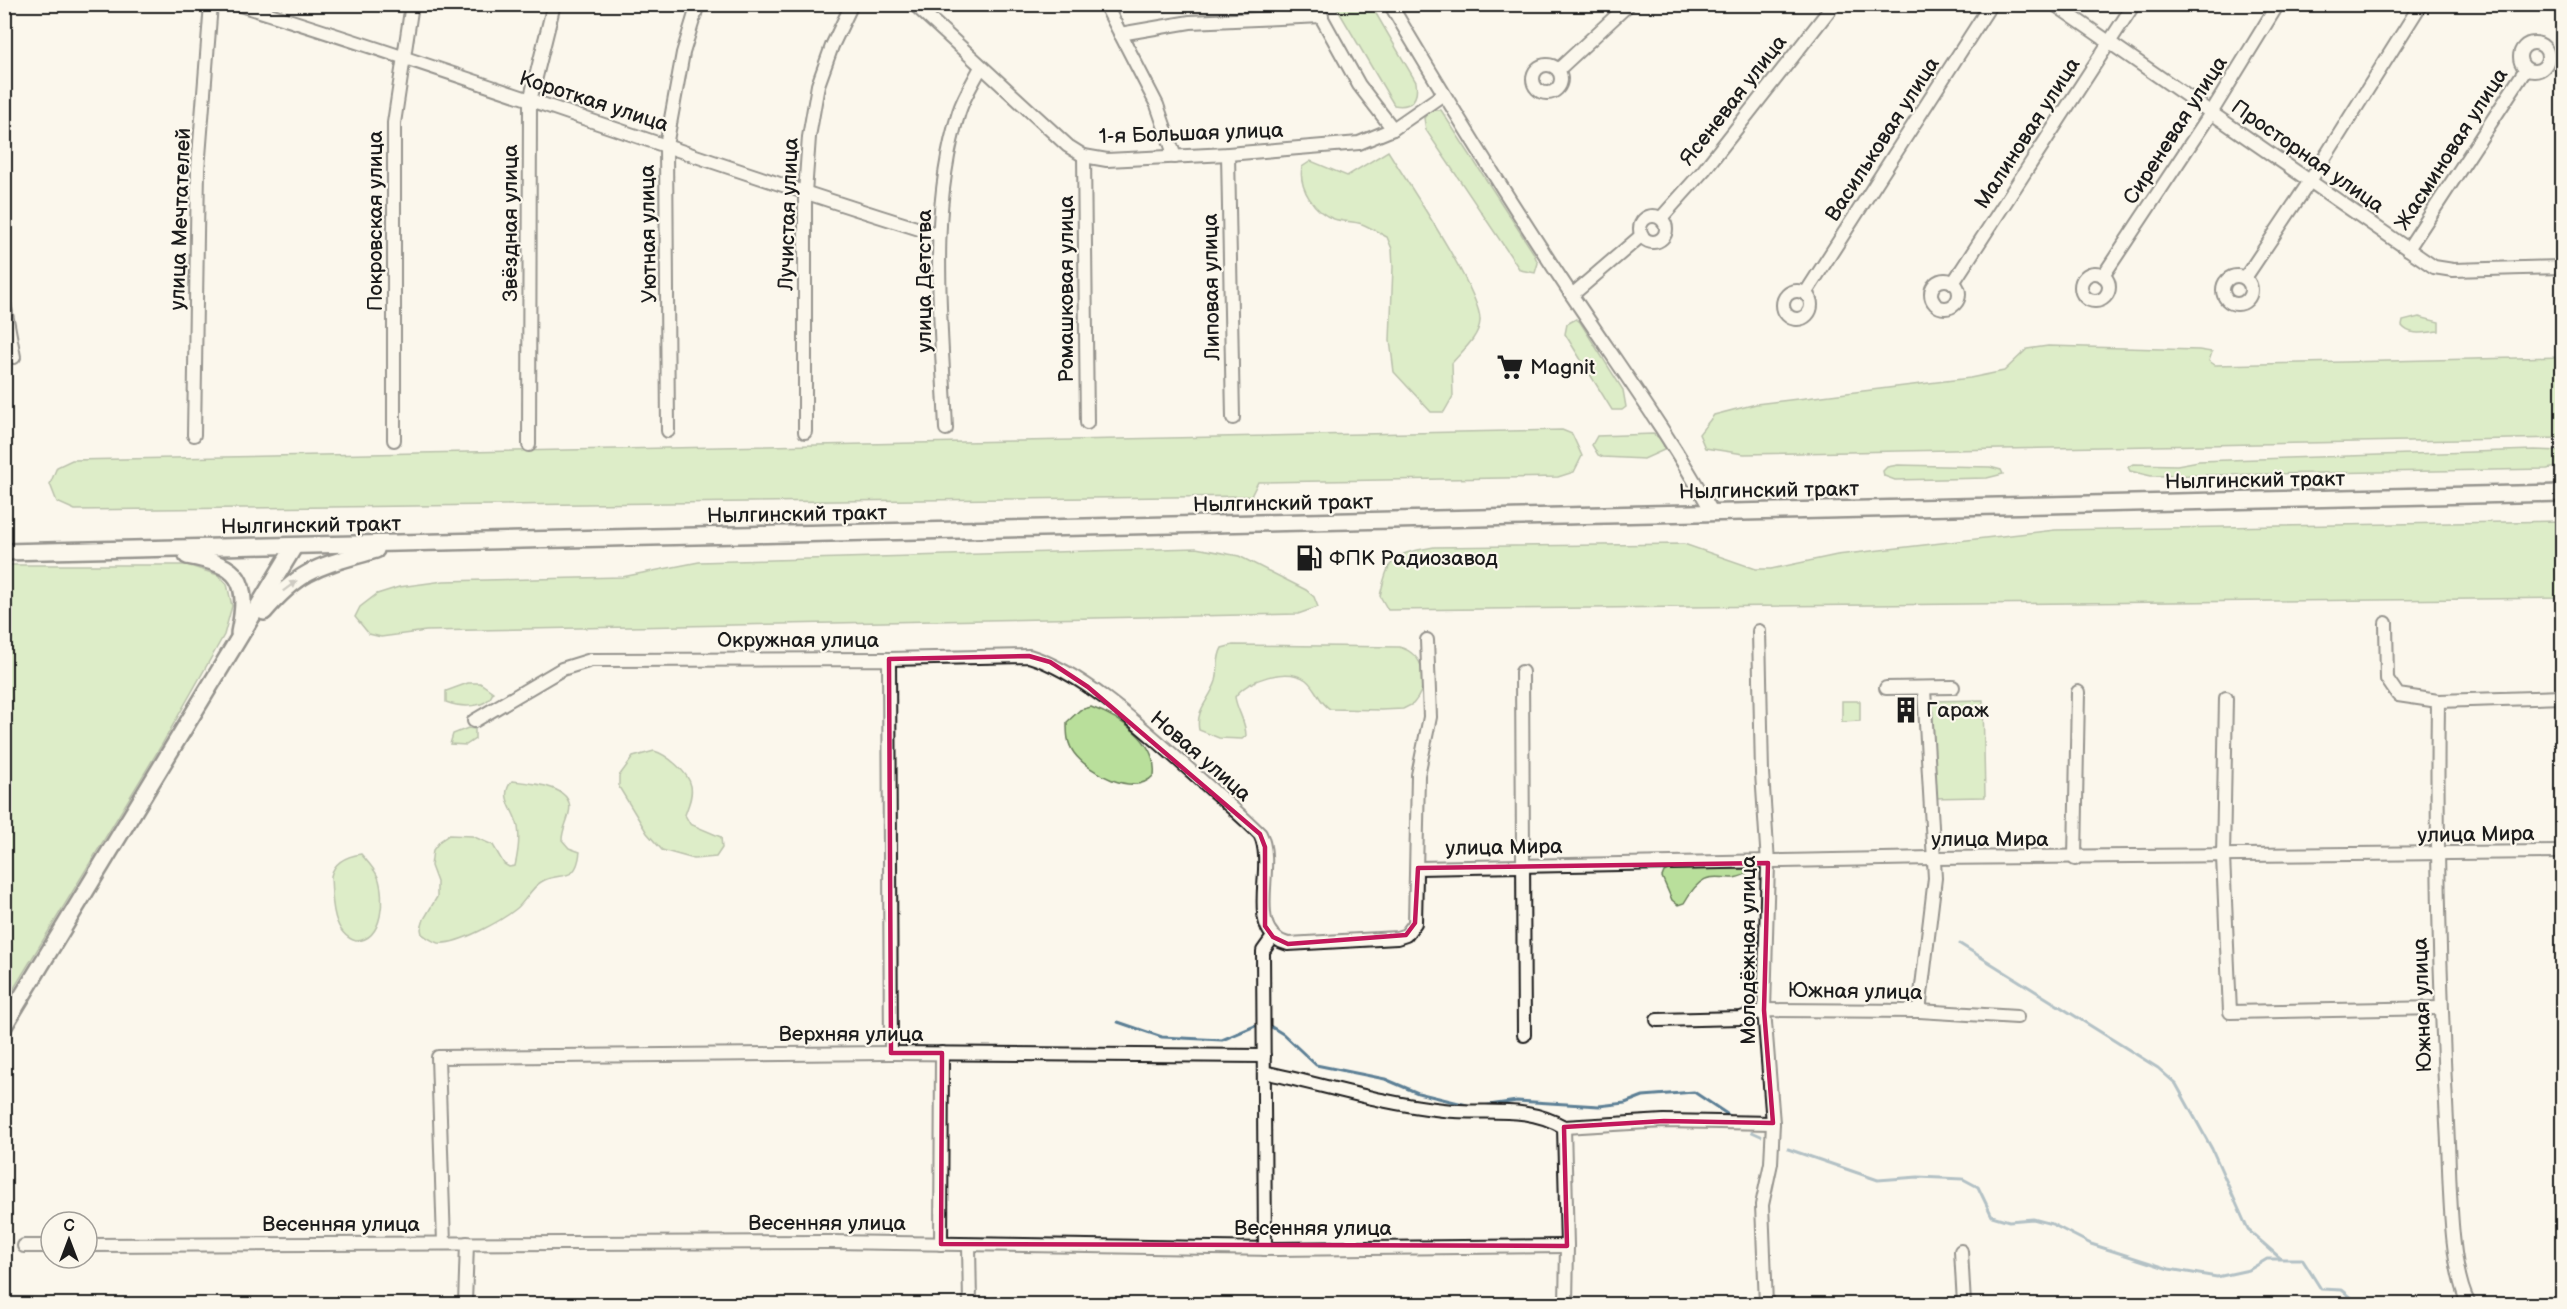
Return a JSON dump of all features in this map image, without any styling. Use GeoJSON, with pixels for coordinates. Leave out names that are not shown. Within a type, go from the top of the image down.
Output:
{"type":"FeatureCollection","features":[{"type":"Feature","properties":{"kind":"main road","name":"Нылгинский тракт"},"geometry":{"type":"LineString","coordinates":[[4,552],[2562,493]]}},
{"type":"Feature","properties":{"kind":"main road"},"geometry":{"type":"LineString","coordinates":[[236,644],[283,591],[310,571],[332,561],[394,544]]}},
{"type":"Feature","properties":{"kind":"main road"},"geometry":{"type":"LineString","coordinates":[[4,1026],[294,547]]}},
{"type":"Feature","properties":{"kind":"main road"},"geometry":{"type":"LineString","coordinates":[[155,549],[210,560],[223,564],[235,573],[244,598],[236,644]]}},
{"type":"Feature","properties":{"kind":"street","name":"улица Мечтателей"},"geometry":{"type":"LineString","coordinates":[[194,435],[198,168],[211,4]]}},
{"type":"Feature","properties":{"kind":"street","name":"Короткая улица"},"geometry":{"type":"LineString","coordinates":[[237,4],[403,55],[530,101],[805,194],[939,235]]}},
{"type":"Feature","properties":{"kind":"street","name":"Покровская улица"},"geometry":{"type":"LineString","coordinates":[[394,440],[394,123],[412,4]]}},
{"type":"Feature","properties":{"kind":"street","name":"Звёздная улица"},"geometry":{"type":"LineString","coordinates":[[529,445],[530,101],[554,4]]}},
{"type":"Feature","properties":{"kind":"street","name":"Уютная улица"},"geometry":{"type":"LineString","coordinates":[[668,431],[666,146],[683,53],[699,4]]}},
{"type":"Feature","properties":{"kind":"street","name":"Лучистая улица"},"geometry":{"type":"LineString","coordinates":[[805,432],[805,194],[809,137],[818,85],[832,46],[852,4]]}},
{"type":"Feature","properties":{"kind":"street","name":"1-я Большая улица"},"geometry":{"type":"LineString","coordinates":[[914,4],[1068,146],[1084,156],[1107,160],[1228,154],[1359,143],[1393,129],[1442,95]]}},
{"type":"Feature","properties":{"kind":"street"},"geometry":{"type":"LineString","coordinates":[[1105,4],[1157,105],[1175,157]]}},
{"type":"Feature","properties":{"kind":"street"},"geometry":{"type":"LineString","coordinates":[[1314,4],[1359,85],[1393,129]]}},
{"type":"Feature","properties":{"kind":"street"},"geometry":{"type":"LineString","coordinates":[[1390,4],[1442,95],[1572,295],[1679,452],[1713,512]]}},
{"type":"Feature","properties":{"kind":"street"},"geometry":{"type":"LineString","coordinates":[[1558,70],[1629,4]]}},
{"type":"Feature","properties":{"kind":"street","name":"Ясеневая улица"},"geometry":{"type":"LineString","coordinates":[[1660,218],[1704,170],[1834,4]]}},
{"type":"Feature","properties":{"kind":"street","name":"Васильковая улица"},"geometry":{"type":"LineString","coordinates":[[1805,294],[1991,4]]}},
{"type":"Feature","properties":{"kind":"street","name":"Просторная улица"},"geometry":{"type":"LineString","coordinates":[[2054,4],[2434,267],[2452,270],[2562,267]]}},
{"type":"Feature","properties":{"kind":"street","name":"Малиновая улица"},"geometry":{"type":"LineString","coordinates":[[1953,283],[2134,4]]}},
{"type":"Feature","properties":{"kind":"street","name":"Сиреневая улица"},"geometry":{"type":"LineString","coordinates":[[2103,276],[2211,113],[2278,4]]}},
{"type":"Feature","properties":{"kind":"street"},"geometry":{"type":"LineString","coordinates":[[2245,278],[2310,181],[2421,4]]}},
{"type":"Feature","properties":{"kind":"street"},"geometry":{"type":"LineString","coordinates":[[1120,34],[1190,22],[1322,16]]}},
{"type":"Feature","properties":{"kind":"street","name":"улица Детства"},"geometry":{"type":"LineString","coordinates":[[946,429],[939,235],[948,153],[960,110],[981,67]]}},
{"type":"Feature","properties":{"kind":"street","name":"Жасминовая улица"},"geometry":{"type":"LineString","coordinates":[[2409,249],[2526,69]]}},
{"type":"Feature","properties":{"kind":"street","name":"Липовая улица"},"geometry":{"type":"LineString","coordinates":[[1228,154],[1233,418]]}},
{"type":"Feature","properties":{"kind":"street","name":"Ромашковая улица"},"geometry":{"type":"LineString","coordinates":[[1084,156],[1087,423]]}},
{"type":"Feature","properties":{"kind":"street"},"geometry":{"type":"LineString","coordinates":[[1652,216],[1660,218],[1666,225],[1663,237],[1652,242],[1642,235],[1640,227],[1644,220],[1652,216]]}},
{"type":"Feature","properties":{"kind":"street"},"geometry":{"type":"LineString","coordinates":[[1572,295],[1642,235]]}},
{"type":"Feature","properties":{"kind":"street"},"geometry":{"type":"LineString","coordinates":[[4,303],[14,357]]}},
{"type":"Feature","properties":{"kind":"street"},"geometry":{"type":"LineString","coordinates":[[2386,623],[2387,679],[2391,688],[2406,697],[2438,701],[2562,697]]}},
{"type":"Feature","properties":{"kind":"street","name":"Молодёжная улица"},"geometry":{"type":"LineString","coordinates":[[1760,631],[1762,773],[1768,863],[1764,1010],[1773,1123],[1771,1163],[1762,1206],[1766,1305]]}},
{"type":"Feature","properties":{"kind":"street"},"geometry":{"type":"LineString","coordinates":[[1265,1249],[1263,951],[1273,937],[1288,944],[1397,938],[1406,935],[1415,923],[1418,867],[1418,775],[1430,717],[1427,640]]}},
{"type":"Feature","properties":{"kind":"street","name":"Новая улица"},"geometry":{"type":"LineString","coordinates":[[890,659],[1029,656],[1050,662],[1088,687],[1155,740],[1260,834],[1265,848],[1265,926],[1273,937]]}},
{"type":"Feature","properties":{"kind":"street","name":"Окружная улица"},"geometry":{"type":"LineString","coordinates":[[474,721],[562,669],[591,660],[890,659],[891,1053]]}},
{"type":"Feature","properties":{"kind":"street"},"geometry":{"type":"LineString","coordinates":[[1522,672],[1525,867],[1524,1035]]}},
{"type":"Feature","properties":{"kind":"street"},"geometry":{"type":"LineString","coordinates":[[1886,688],[1953,687]]}},
{"type":"Feature","properties":{"kind":"street"},"geometry":{"type":"LineString","coordinates":[[1919,1011],[1935,878],[1932,858],[1924,689]]}},
{"type":"Feature","properties":{"kind":"street"},"geometry":{"type":"LineString","coordinates":[[2075,859],[2078,692]]}},
{"type":"Feature","properties":{"kind":"street"},"geometry":{"type":"LineString","coordinates":[[2226,698],[2223,857],[2230,1012],[2441,1008]]}},
{"type":"Feature","properties":{"kind":"street","name":"Южная улица"},"geometry":{"type":"LineString","coordinates":[[2438,701],[2436,854],[2451,1209],[2459,1279],[2469,1305]]}},
{"type":"Feature","properties":{"kind":"street","name":"улица Мира"},"geometry":{"type":"LineString","coordinates":[[1418,867],[1768,863],[1932,858],[2075,859],[2562,852]]}},
{"type":"Feature","properties":{"kind":"street","name":"Южная улица"},"geometry":{"type":"LineString","coordinates":[[1657,1020],[1740,1018],[1764,1010],[1919,1011],[2018,1017]]}},
{"type":"Feature","properties":{"kind":"street","name":"Верхняя улица"},"geometry":{"type":"LineString","coordinates":[[444,1243],[438,1057],[891,1053],[1264,1056]]}},
{"type":"Feature","properties":{"kind":"street"},"geometry":{"type":"LineString","coordinates":[[941,1244],[942,1053]]}},
{"type":"Feature","properties":{"kind":"street"},"geometry":{"type":"LineString","coordinates":[[1264,1072],[1371,1097],[1443,1110],[1526,1112],[1550,1119],[1564,1127],[1664,1121],[1773,1123]]}},
{"type":"Feature","properties":{"kind":"street"},"geometry":{"type":"LineString","coordinates":[[1564,1127],[1568,1246],[1566,1305]]}},
{"type":"Feature","properties":{"kind":"street"},"geometry":{"type":"LineString","coordinates":[[465,1305],[467,1243]]}},
{"type":"Feature","properties":{"kind":"street","name":"Весенняя улица"},"geometry":{"type":"LineString","coordinates":[[99,1245],[941,1244],[1265,1249],[1568,1246]]}},
{"type":"Feature","properties":{"kind":"street"},"geometry":{"type":"LineString","coordinates":[[969,1245],[970,1305]]}},
{"type":"Feature","properties":{"kind":"street"},"geometry":{"type":"LineString","coordinates":[[24,1246],[39,1246]]}},
{"type":"Feature","properties":{"kind":"street"},"geometry":{"type":"LineString","coordinates":[[1961,1251],[1964,1305]]}},
{"type":"Feature","properties":{"kind":"highlighted area"},"geometry":{"type":"Polygon","coordinates":[[[1029,656],[1050,662],[1088,687],[1260,834],[1265,847],[1265,926],[1273,937],[1288,944],[1406,935],[1415,923],[1418,868],[1768,863],[1764,1010],[1773,1123],[1664,1121],[1564,1127],[1567,1246],[941,1244],[942,1053],[891,1053],[889,659],[1029,656]]]}},
{"type":"Feature","properties":{"kind":"green space"},"geometry":{"type":"Polygon","coordinates":[[[1335,5],[1371,5],[1416,82],[1415,98],[1409,104],[1394,105],[1335,5]]]}},
{"type":"Feature","properties":{"kind":"green space"},"geometry":{"type":"Polygon","coordinates":[[[1430,110],[1441,110],[1533,252],[1538,263],[1535,273],[1520,270],[1426,130],[1424,118],[1430,110]]]}},
{"type":"Feature","properties":{"kind":"green space"},"geometry":{"type":"Polygon","coordinates":[[[1388,151],[1457,263],[1477,307],[1479,327],[1469,344],[1452,363],[1453,396],[1444,412],[1431,412],[1394,372],[1390,340],[1393,267],[1392,249],[1387,237],[1362,224],[1337,220],[1320,211],[1309,199],[1301,175],[1302,167],[1311,161],[1347,176],[1388,151]]]}},
{"type":"Feature","properties":{"kind":"green space"},"geometry":{"type":"Polygon","coordinates":[[[2419,317],[2439,322],[2439,331],[2414,333],[2402,326],[2403,321],[2419,317]]]}},
{"type":"Feature","properties":{"kind":"green space"},"geometry":{"type":"Polygon","coordinates":[[[1576,319],[1623,390],[1626,407],[1622,410],[1612,410],[1565,334],[1567,324],[1576,319]]]}},
{"type":"Feature","properties":{"kind":"green space"},"geometry":{"type":"Polygon","coordinates":[[[2048,346],[2199,350],[2212,352],[2209,361],[2215,365],[2562,357],[2562,438],[1744,454],[1705,448],[1699,434],[1714,415],[1756,404],[1970,378],[2004,371],[2027,349],[2048,346]]]}},
{"type":"Feature","properties":{"kind":"green space"},"geometry":{"type":"Polygon","coordinates":[[[1562,430],[1572,434],[1582,456],[1574,472],[1558,477],[1258,482],[1251,496],[75,510],[57,502],[50,484],[57,467],[72,460],[1562,430]]]}},
{"type":"Feature","properties":{"kind":"green space"},"geometry":{"type":"Polygon","coordinates":[[[1653,434],[1663,440],[1664,450],[1644,459],[1603,457],[1598,455],[1592,445],[1597,436],[1653,434]]]}},
{"type":"Feature","properties":{"kind":"green space"},"geometry":{"type":"Polygon","coordinates":[[[2562,451],[2562,466],[2547,469],[2151,476],[2130,471],[2128,467],[2133,464],[2177,465],[2199,461],[2562,451]]]}},
{"type":"Feature","properties":{"kind":"green space"},"geometry":{"type":"Polygon","coordinates":[[[1898,465],[1990,467],[2001,470],[2003,474],[1987,478],[1895,480],[1884,476],[1883,471],[1887,467],[1898,465]]]}},
{"type":"Feature","properties":{"kind":"green space"},"geometry":{"type":"Polygon","coordinates":[[[2562,521],[2562,598],[1388,610],[1380,596],[1386,572],[1395,559],[1410,552],[1434,547],[1684,544],[1756,569],[1771,569],[1837,555],[2055,530],[2562,521]]]}},
{"type":"Feature","properties":{"kind":"green space"},"geometry":{"type":"Polygon","coordinates":[[[1196,548],[1239,556],[1306,590],[1314,597],[1318,607],[1298,614],[426,631],[381,637],[369,634],[355,617],[360,607],[377,594],[399,587],[444,581],[622,577],[699,562],[1196,548]]]}},
{"type":"Feature","properties":{"kind":"green space"},"geometry":{"type":"Polygon","coordinates":[[[5,565],[187,565],[218,575],[227,584],[232,606],[224,635],[161,746],[5,1003],[5,565]]]}},
{"type":"Feature","properties":{"kind":"green space"},"geometry":{"type":"Polygon","coordinates":[[[1233,645],[1399,647],[1415,656],[1420,663],[1422,687],[1413,704],[1403,709],[1330,709],[1306,680],[1289,675],[1268,677],[1248,685],[1235,697],[1246,736],[1242,739],[1219,738],[1199,730],[1199,716],[1216,681],[1220,652],[1222,648],[1233,645]]]}},
{"type":"Feature","properties":{"kind":"green space"},"geometry":{"type":"Polygon","coordinates":[[[468,683],[480,683],[493,692],[490,698],[473,706],[446,702],[446,691],[468,683]]]}},
{"type":"Feature","properties":{"kind":"green space"},"geometry":{"type":"Polygon","coordinates":[[[1983,700],[1985,797],[1931,798],[1929,701],[1983,700]]]}},
{"type":"Feature","properties":{"kind":"green space"},"geometry":{"type":"Polygon","coordinates":[[[1842,701],[1860,701],[1860,721],[1842,722],[1842,701]]]}},
{"type":"Feature","properties":{"kind":"green space"},"geometry":{"type":"Polygon","coordinates":[[[1091,707],[1124,724],[1143,741],[1154,763],[1154,775],[1135,784],[1112,780],[1090,768],[1074,753],[1067,734],[1067,722],[1080,710],[1091,707]]]}},
{"type":"Feature","properties":{"kind":"green space"},"geometry":{"type":"Polygon","coordinates":[[[468,728],[475,729],[475,739],[466,745],[450,744],[453,734],[468,728]]]}},
{"type":"Feature","properties":{"kind":"green space"},"geometry":{"type":"Polygon","coordinates":[[[654,751],[665,756],[686,775],[691,786],[691,793],[685,815],[690,824],[721,837],[722,848],[716,857],[694,859],[662,850],[647,833],[619,787],[619,776],[633,757],[654,751]]]}},
{"type":"Feature","properties":{"kind":"green space"},"geometry":{"type":"Polygon","coordinates":[[[512,781],[541,785],[566,797],[569,813],[562,840],[569,848],[580,852],[578,863],[571,873],[541,882],[516,909],[500,920],[457,940],[447,943],[435,942],[422,934],[421,929],[437,897],[437,882],[431,866],[433,850],[449,835],[472,836],[493,845],[504,864],[509,867],[515,866],[519,832],[507,798],[508,787],[512,781]]]}},
{"type":"Feature","properties":{"kind":"green space"},"geometry":{"type":"Polygon","coordinates":[[[361,854],[378,877],[381,905],[380,916],[372,933],[365,939],[356,941],[348,937],[337,923],[331,876],[335,867],[342,860],[361,854]]]}},
{"type":"Feature","properties":{"kind":"green space"},"geometry":{"type":"Polygon","coordinates":[[[1672,868],[1745,869],[1749,872],[1740,877],[1716,877],[1701,881],[1684,903],[1678,905],[1672,900],[1662,877],[1664,872],[1672,868]]]}},
{"type":"Feature","properties":{"kind":"waterway"},"geometry":{"type":"LineString","coordinates":[[1960,944],[2158,1068],[2176,1084],[2212,1149],[2248,1230],[2280,1258]]}},
{"type":"Feature","properties":{"kind":"waterway"},"geometry":{"type":"LineString","coordinates":[[1118,1022],[1162,1037],[1222,1040],[1255,1026]]}},
{"type":"Feature","properties":{"kind":"waterway"},"geometry":{"type":"LineString","coordinates":[[1270,1026],[1283,1034],[1316,1065],[1385,1079],[1418,1093],[1467,1105]]}},
{"type":"Feature","properties":{"kind":"waterway"},"geometry":{"type":"LineString","coordinates":[[1482,1106],[1517,1101],[1599,1106],[1625,1103],[1643,1096],[1694,1092],[1733,1118]]}},
{"type":"Feature","properties":{"kind":"waterway"},"geometry":{"type":"LineString","coordinates":[[1752,1132],[1761,1136]]}},
{"type":"Feature","properties":{"kind":"waterway"},"geometry":{"type":"LineString","coordinates":[[1788,1149],[1878,1180],[1918,1177],[1963,1179],[1978,1187],[1992,1216],[2009,1221],[2033,1219],[2052,1224],[2091,1244],[2169,1269],[2217,1277],[2249,1270],[2267,1259],[2302,1259],[2321,1289],[2342,1290],[2359,1304]]}},
{"type":"Feature","properties":{"kind":"place","name":"Magnit"},"geometry":{"type":"Point","coordinates":[1510,367]}},
{"type":"Feature","properties":{"kind":"place","name":"ФПК Радиозавод"},"geometry":{"type":"Point","coordinates":[1309,558]}},
{"type":"Feature","properties":{"kind":"place","name":"Гараж"},"geometry":{"type":"Point","coordinates":[1906,710]}}]}
